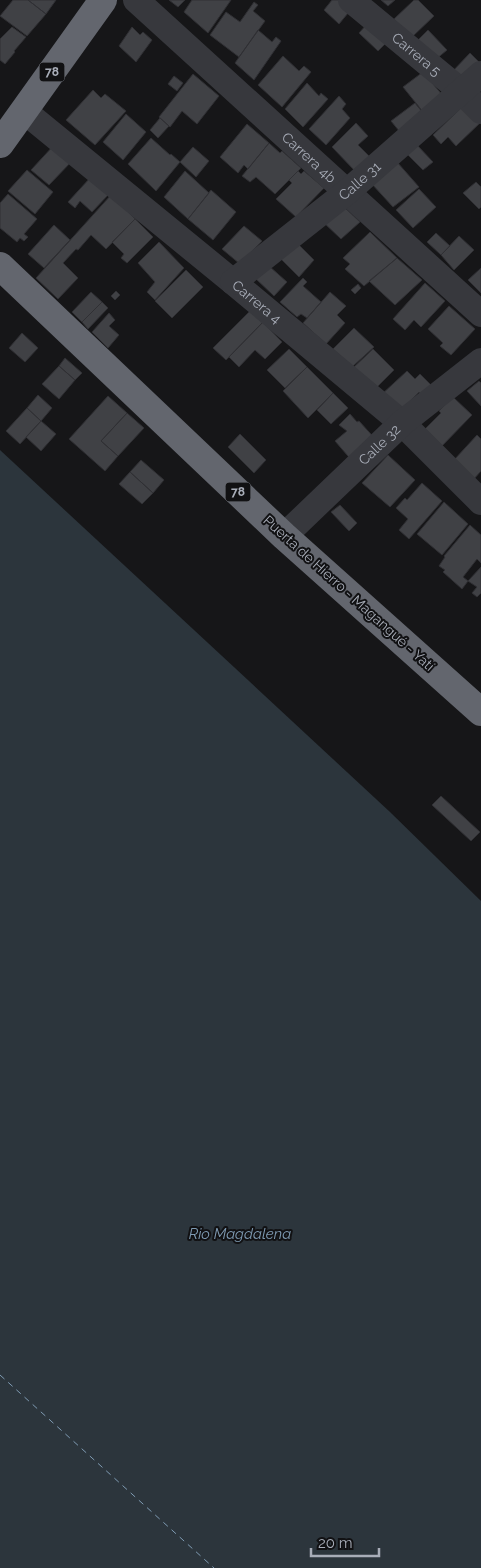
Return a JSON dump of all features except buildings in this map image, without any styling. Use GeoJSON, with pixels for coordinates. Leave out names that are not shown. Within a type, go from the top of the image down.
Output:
{"type":"FeatureCollection","features":[{"type":"Feature","properties":{"kind":"highway","name":"78"},"geometry":{"type":"LineString","coordinates":[[0,144],[103,0]]}},
{"type":"Feature","properties":{"kind":"highway","name":"Puerta de Hierro - Magangué - Yatí"},"geometry":{"type":"LineString","coordinates":[[0,266],[284,536],[481,712]]}},
{"type":"Feature","properties":{"kind":"street","name":"Carrera 4b"},"geometry":{"type":"LineString","coordinates":[[136,0],[481,314]]}},
{"type":"Feature","properties":{"kind":"street","name":"Carrera 5"},"geometry":{"type":"LineString","coordinates":[[351,0],[461,91],[481,111]]}},
{"type":"Feature","properties":{"kind":"street","name":"Calle 31"},"geometry":{"type":"LineString","coordinates":[[234,282],[347,192],[481,74]]}},
{"type":"Feature","properties":{"kind":"street","name":"Carrera 4"},"geometry":{"type":"LineString","coordinates":[[24,112],[234,282],[402,423],[481,502]]}},
{"type":"Feature","properties":{"kind":"street","name":"Calle 32"},"geometry":{"type":"LineString","coordinates":[[284,536],[402,423],[481,361]]}},
{"type":"Feature","properties":{"kind":"water","name":"Rio Magdalena"},"geometry":{"type":"Polygon","coordinates":[[[0,450],[390,812],[481,901],[481,1568],[0,1568],[0,450]]]}},
{"type":"Feature","properties":{"kind":"ferry route"},"geometry":{"type":"LineString","coordinates":[[0,1375],[214,1568]]}}]}
